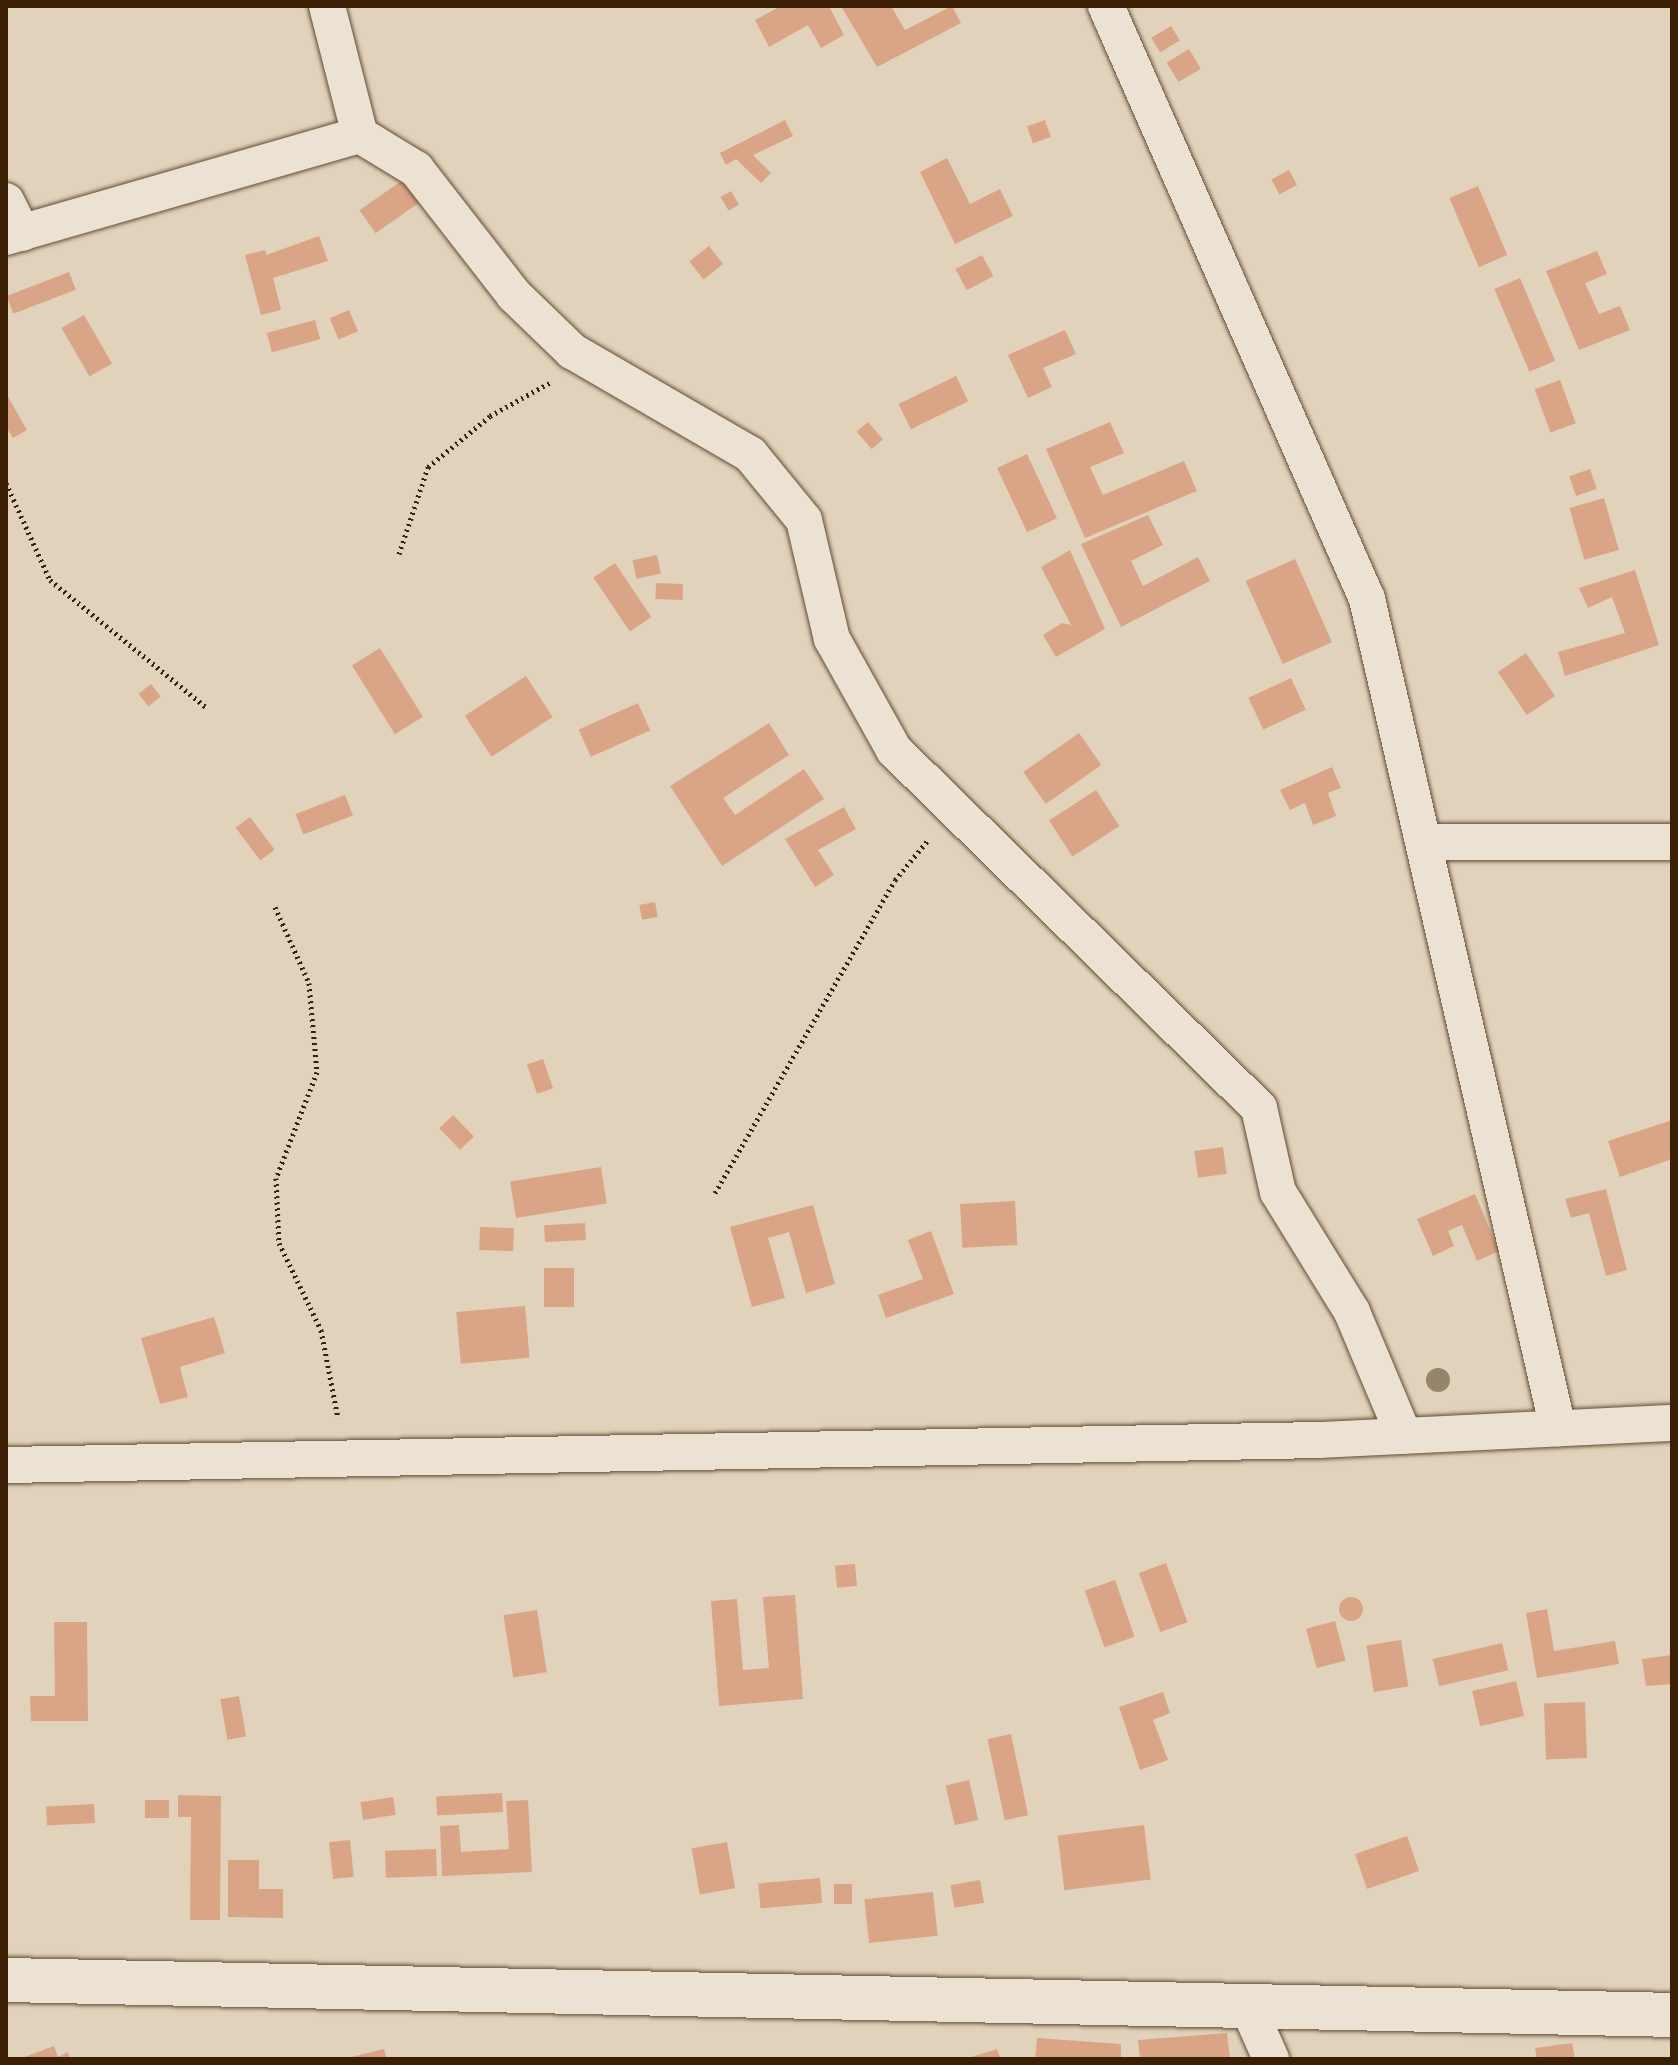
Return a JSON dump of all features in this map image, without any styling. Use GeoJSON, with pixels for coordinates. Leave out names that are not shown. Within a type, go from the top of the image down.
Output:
{"type":"FeatureCollection","features":[{"type":"Feature","properties":{"kind":"street"},"geometry":{"type":"LineString","coordinates":[[327,6],[360,135],[416,169],[514,295],[590,360],[750,454],[804,520],[832,639],[894,750],[1259,1108],[1278,1192],[1352,1312],[1404,1436]]}},
{"type":"Feature","properties":{"kind":"street"},"geometry":{"type":"LineString","coordinates":[[1106,6],[1367,599],[1558,1428]]}},
{"type":"Feature","properties":{"kind":"street"},"geometry":{"type":"LineString","coordinates":[[11,224],[360,135]]}},
{"type":"Feature","properties":{"kind":"street"},"geometry":{"type":"LineString","coordinates":[[1425,842],[1672,842]]}},
{"type":"Feature","properties":{"kind":"street"},"geometry":{"type":"LineString","coordinates":[[6,1465],[1404,1436],[1672,1423]]}},
{"type":"Feature","properties":{"kind":"street"},"geometry":{"type":"LineString","coordinates":[[6,1980],[1672,2015]]}},
{"type":"Feature","properties":{"kind":"street"},"geometry":{"type":"LineString","coordinates":[[1248,2007],[1271,2059]]}},
{"type":"Feature","properties":{"kind":"path"},"geometry":{"type":"LineString","coordinates":[[399,554],[428,467],[490,416],[590,360]]}},
{"type":"Feature","properties":{"kind":"path"},"geometry":{"type":"LineString","coordinates":[[6,483],[50,580],[207,708]]}},
{"type":"Feature","properties":{"kind":"path"},"geometry":{"type":"LineString","coordinates":[[715,1193],[895,880],[954,809]]}},
{"type":"Feature","properties":{"kind":"path"},"geometry":{"type":"LineString","coordinates":[[275,907],[309,983],[317,1072],[276,1178],[279,1243],[321,1330],[345,1458]]}},
{"type":"Feature","properties":{"kind":"building"},"geometry":{"type":"Polygon","coordinates":[[[781,6],[829,6],[844,35],[821,48],[808,25],[769,47],[755,20],[781,6]]]}},
{"type":"Feature","properties":{"kind":"building"},"geometry":{"type":"Polygon","coordinates":[[[841,6],[891,6],[905,30],[952,6],[961,23],[877,67],[841,6]]]}},
{"type":"Feature","properties":{"kind":"building"},"geometry":{"type":"Polygon","coordinates":[[[1171,26],[1180,41],[1160,52],[1151,38],[1171,26]]]}},
{"type":"Feature","properties":{"kind":"building"},"geometry":{"type":"Polygon","coordinates":[[[1189,49],[1201,69],[1179,82],[1167,62],[1189,49]]]}},
{"type":"Feature","properties":{"kind":"building"},"geometry":{"type":"Polygon","coordinates":[[[785,120],[793,136],[753,155],[771,173],[761,183],[736,159],[726,165],[720,153],[785,120]]]}},
{"type":"Feature","properties":{"kind":"building"},"geometry":{"type":"Polygon","coordinates":[[[1045,120],[1051,137],[1033,143],[1027,126],[1045,120]]]}},
{"type":"Feature","properties":{"kind":"building"},"geometry":{"type":"Polygon","coordinates":[[[947,158],[970,204],[1000,189],[1013,216],[955,244],[920,172],[947,158]]]}},
{"type":"Feature","properties":{"kind":"building"},"geometry":{"type":"Polygon","coordinates":[[[1289,170],[1297,185],[1279,194],[1271,179],[1289,170]]]}},
{"type":"Feature","properties":{"kind":"building"},"geometry":{"type":"Polygon","coordinates":[[[407,177],[423,200],[376,233],[359,210],[407,177]]]}},
{"type":"Feature","properties":{"kind":"building"},"geometry":{"type":"Polygon","coordinates":[[[1478,186],[1507,255],[1479,267],[1449,198],[1478,186]]]}},
{"type":"Feature","properties":{"kind":"building"},"geometry":{"type":"Polygon","coordinates":[[[731,191],[739,205],[729,211],[721,197],[731,191]]]}},
{"type":"Feature","properties":{"kind":"building"},"geometry":{"type":"Polygon","coordinates":[[[319,236],[328,261],[273,278],[281,310],[261,315],[245,255],[265,250],[266,255],[319,236]]]}},
{"type":"Feature","properties":{"kind":"building"},"geometry":{"type":"Polygon","coordinates":[[[709,246],[723,264],[703,280],[689,261],[709,246]]]}},
{"type":"Feature","properties":{"kind":"building"},"geometry":{"type":"Polygon","coordinates":[[[1597,251],[1607,274],[1585,283],[1599,314],[1620,306],[1630,330],[1579,350],[1546,271],[1597,251]]]}},
{"type":"Feature","properties":{"kind":"building"},"geometry":{"type":"Polygon","coordinates":[[[982,255],[993,276],[967,290],[956,269],[982,255]]]}},
{"type":"Feature","properties":{"kind":"building"},"geometry":{"type":"Polygon","coordinates":[[[69,272],[76,290],[13,314],[6,296],[69,272]]]}},
{"type":"Feature","properties":{"kind":"building"},"geometry":{"type":"Polygon","coordinates":[[[1520,278],[1555,361],[1529,372],[1494,289],[1520,278]]]}},
{"type":"Feature","properties":{"kind":"building"},"geometry":{"type":"Polygon","coordinates":[[[349,310],[358,331],[339,339],[330,318],[349,310]]]}},
{"type":"Feature","properties":{"kind":"building"},"geometry":{"type":"Polygon","coordinates":[[[84,315],[112,363],[89,376],[61,328],[84,315]]]}},
{"type":"Feature","properties":{"kind":"building"},"geometry":{"type":"Polygon","coordinates":[[[315,320],[320,339],[272,352],[267,333],[315,320]]]}},
{"type":"Feature","properties":{"kind":"building"},"geometry":{"type":"Polygon","coordinates":[[[1065,330],[1076,354],[1043,368],[1052,387],[1028,398],[1008,355],[1065,330]]]}},
{"type":"Feature","properties":{"kind":"building"},"geometry":{"type":"Polygon","coordinates":[[[956,376],[968,401],[911,429],[898,404],[956,376]]]}},
{"type":"Feature","properties":{"kind":"building"},"geometry":{"type":"Polygon","coordinates":[[[1560,380],[1576,423],[1550,432],[1535,389],[1560,380]]]}},
{"type":"Feature","properties":{"kind":"building"},"geometry":{"type":"Polygon","coordinates":[[[6,393],[27,430],[13,438],[6,427],[6,393]]]}},
{"type":"Feature","properties":{"kind":"building"},"geometry":{"type":"Polygon","coordinates":[[[868,422],[883,439],[872,449],[857,432],[868,422]]]}},
{"type":"Feature","properties":{"kind":"building"},"geometry":{"type":"Polygon","coordinates":[[[1110,422],[1124,453],[1090,467],[1103,495],[1184,461],[1197,491],[1085,538],[1046,449],[1110,422]]]}},
{"type":"Feature","properties":{"kind":"building"},"geometry":{"type":"Polygon","coordinates":[[[1027,454],[1057,518],[1027,532],[997,468],[1027,454]]]}},
{"type":"Feature","properties":{"kind":"building"},"geometry":{"type":"Polygon","coordinates":[[[1590,469],[1597,489],[1576,496],[1569,476],[1590,469]]]}},
{"type":"Feature","properties":{"kind":"building"},"geometry":{"type":"Polygon","coordinates":[[[1604,498],[1619,550],[1584,560],[1569,508],[1604,498]]]}},
{"type":"Feature","properties":{"kind":"building"},"geometry":{"type":"Polygon","coordinates":[[[1148,515],[1163,545],[1131,561],[1143,586],[1198,557],[1210,581],[1121,627],[1081,544],[1148,515]]]}},
{"type":"Feature","properties":{"kind":"building"},"geometry":{"type":"Polygon","coordinates":[[[1070,550],[1105,629],[1056,657],[1043,635],[1062,623],[1071,625],[1041,567],[1070,550]]]}},
{"type":"Feature","properties":{"kind":"building"},"geometry":{"type":"Polygon","coordinates":[[[657,555],[661,574],[636,579],[633,560],[657,555]]]}},
{"type":"Feature","properties":{"kind":"building"},"geometry":{"type":"Polygon","coordinates":[[[1295,559],[1332,642],[1283,664],[1246,581],[1295,559]]]}},
{"type":"Feature","properties":{"kind":"building"},"geometry":{"type":"Polygon","coordinates":[[[615,563],[651,617],[630,631],[593,578],[615,563]]]}},
{"type":"Feature","properties":{"kind":"building"},"geometry":{"type":"Polygon","coordinates":[[[1635,570],[1659,645],[1565,676],[1558,652],[1625,633],[1612,597],[1588,608],[1579,588],[1635,570]]]}},
{"type":"Feature","properties":{"kind":"building"},"geometry":{"type":"Polygon","coordinates":[[[656,583],[683,584],[682,600],[655,599],[656,583]]]}},
{"type":"Feature","properties":{"kind":"building"},"geometry":{"type":"Polygon","coordinates":[[[380,648],[423,717],[395,734],[352,665],[380,648]]]}},
{"type":"Feature","properties":{"kind":"building"},"geometry":{"type":"Polygon","coordinates":[[[1526,653],[1555,696],[1527,715],[1498,672],[1526,653]]]}},
{"type":"Feature","properties":{"kind":"building"},"geometry":{"type":"Polygon","coordinates":[[[526,676],[553,717],[491,757],[465,716],[526,676]]]}},
{"type":"Feature","properties":{"kind":"building"},"geometry":{"type":"Polygon","coordinates":[[[1291,678],[1306,710],[1263,730],[1248,698],[1291,678]]]}},
{"type":"Feature","properties":{"kind":"building"},"geometry":{"type":"Polygon","coordinates":[[[151,684],[161,697],[148,706],[138,694],[151,684]]]}},
{"type":"Feature","properties":{"kind":"building"},"geometry":{"type":"Polygon","coordinates":[[[638,703],[650,730],[591,757],[579,729],[638,703]]]}},
{"type":"Feature","properties":{"kind":"building"},"geometry":{"type":"Polygon","coordinates":[[[769,723],[789,755],[723,798],[735,815],[804,769],[824,799],[722,866],[670,786],[769,723]]]}},
{"type":"Feature","properties":{"kind":"building"},"geometry":{"type":"Polygon","coordinates":[[[1079,733],[1101,765],[1046,804],[1023,772],[1079,733]]]}},
{"type":"Feature","properties":{"kind":"building"},"geometry":{"type":"Polygon","coordinates":[[[1332,767],[1341,788],[1328,793],[1336,816],[1313,825],[1305,803],[1290,810],[1280,790],[1332,767]]]}},
{"type":"Feature","properties":{"kind":"building"},"geometry":{"type":"Polygon","coordinates":[[[1096,790],[1119,826],[1072,857],[1049,820],[1096,790]]]}},
{"type":"Feature","properties":{"kind":"building"},"geometry":{"type":"Polygon","coordinates":[[[345,795],[353,816],[303,835],[296,814],[345,795]]]}},
{"type":"Feature","properties":{"kind":"building"},"geometry":{"type":"Polygon","coordinates":[[[844,807],[856,829],[818,850],[834,875],[815,887],[785,839],[844,807]]]}},
{"type":"Feature","properties":{"kind":"building"},"geometry":{"type":"Polygon","coordinates":[[[250,817],[275,850],[260,861],[236,828],[250,817]]]}},
{"type":"Feature","properties":{"kind":"building"},"geometry":{"type":"Polygon","coordinates":[[[655,902],[658,917],[642,920],[639,905],[655,902]]]}},
{"type":"Feature","properties":{"kind":"building"},"geometry":{"type":"Polygon","coordinates":[[[543,1059],[553,1088],[537,1094],[527,1065],[543,1059]]]}},
{"type":"Feature","properties":{"kind":"building"},"geometry":{"type":"Polygon","coordinates":[[[453,1115],[474,1137],[460,1150],[439,1128],[453,1115]]]}},
{"type":"Feature","properties":{"kind":"building"},"geometry":{"type":"Polygon","coordinates":[[[1672,1120],[1672,1159],[1620,1177],[1608,1141],[1672,1120]]]}},
{"type":"Feature","properties":{"kind":"building"},"geometry":{"type":"Polygon","coordinates":[[[1223,1147],[1227,1174],[1198,1178],[1194,1151],[1223,1147]]]}},
{"type":"Feature","properties":{"kind":"building"},"geometry":{"type":"Polygon","coordinates":[[[601,1167],[607,1204],[516,1218],[510,1181],[601,1167]]]}},
{"type":"Feature","properties":{"kind":"building"},"geometry":{"type":"Polygon","coordinates":[[[1606,1189],[1627,1270],[1606,1276],[1589,1213],[1571,1218],[1565,1199],[1606,1189]]]}},
{"type":"Feature","properties":{"kind":"building"},"geometry":{"type":"Polygon","coordinates":[[[1475,1194],[1499,1251],[1477,1261],[1462,1225],[1448,1231],[1454,1246],[1433,1256],[1417,1219],[1475,1194]]]}},
{"type":"Feature","properties":{"kind":"building"},"geometry":{"type":"Polygon","coordinates":[[[1015,1201],[1017,1245],[962,1248],[960,1204],[1015,1201]]]}},
{"type":"Feature","properties":{"kind":"building"},"geometry":{"type":"Polygon","coordinates":[[[813,1205],[835,1284],[806,1293],[789,1232],[768,1238],[785,1298],[752,1307],[730,1227],[813,1205]]]}},
{"type":"Feature","properties":{"kind":"building"},"geometry":{"type":"Polygon","coordinates":[[[585,1223],[586,1240],[545,1242],[544,1225],[585,1223]]]}},
{"type":"Feature","properties":{"kind":"building"},"geometry":{"type":"Polygon","coordinates":[[[480,1227],[514,1228],[513,1251],[479,1250],[480,1227]]]}},
{"type":"Feature","properties":{"kind":"building"},"geometry":{"type":"Polygon","coordinates":[[[931,1231],[954,1294],[886,1318],[878,1295],[923,1279],[908,1240],[931,1231]]]}},
{"type":"Feature","properties":{"kind":"building"},"geometry":{"type":"Polygon","coordinates":[[[544,1268],[574,1268],[574,1307],[544,1307],[544,1268]]]}},
{"type":"Feature","properties":{"kind":"building"},"geometry":{"type":"Polygon","coordinates":[[[525,1306],[530,1358],[461,1364],[456,1312],[525,1306]]]}},
{"type":"Feature","properties":{"kind":"building"},"geometry":{"type":"Polygon","coordinates":[[[214,1317],[225,1353],[180,1367],[188,1397],[160,1404],[141,1338],[214,1317]]]}},
{"type":"Feature","properties":{"kind":"building"},"geometry":{"type":"Polygon","coordinates":[[[1166,1563],[1188,1622],[1160,1632],[1139,1573],[1166,1563]]]}},
{"type":"Feature","properties":{"kind":"building"},"geometry":{"type":"Polygon","coordinates":[[[855,1564],[857,1586],[837,1588],[835,1566],[855,1564]]]}},
{"type":"Feature","properties":{"kind":"building"},"geometry":{"type":"Polygon","coordinates":[[[1115,1580],[1135,1637],[1104,1647],[1085,1590],[1115,1580]]]}},
{"type":"Feature","properties":{"kind":"building"},"geometry":{"type":"Polygon","coordinates":[[[795,1595],[803,1699],[719,1706],[711,1601],[737,1599],[743,1670],[769,1668],[763,1597],[795,1595]]]}},
{"type":"Feature","properties":{"kind":"building"},"geometry":{"type":"Polygon","coordinates":[[[1351,1597],[1360,1600],[1363,1609],[1360,1618],[1351,1621],[1342,1618],[1339,1609],[1342,1600],[1351,1597]]]}},
{"type":"Feature","properties":{"kind":"building"},"geometry":{"type":"Polygon","coordinates":[[[1547,1609],[1554,1651],[1615,1641],[1619,1664],[1537,1678],[1526,1613],[1547,1609]]]}},
{"type":"Feature","properties":{"kind":"building"},"geometry":{"type":"Polygon","coordinates":[[[537,1610],[547,1672],[513,1678],[503,1615],[537,1610]]]}},
{"type":"Feature","properties":{"kind":"building"},"geometry":{"type":"Polygon","coordinates":[[[1335,1621],[1346,1661],[1317,1668],[1306,1629],[1335,1621]]]}},
{"type":"Feature","properties":{"kind":"building"},"geometry":{"type":"Polygon","coordinates":[[[54,1622],[87,1622],[88,1721],[31,1721],[30,1696],[55,1696],[54,1622]]]}},
{"type":"Feature","properties":{"kind":"building"},"geometry":{"type":"Polygon","coordinates":[[[1401,1640],[1408,1686],[1374,1692],[1366,1645],[1401,1640]]]}},
{"type":"Feature","properties":{"kind":"building"},"geometry":{"type":"Polygon","coordinates":[[[1502,1643],[1508,1670],[1439,1686],[1433,1659],[1502,1643]]]}},
{"type":"Feature","properties":{"kind":"building"},"geometry":{"type":"Polygon","coordinates":[[[1672,1655],[1672,1684],[1646,1686],[1642,1659],[1672,1655]]]}},
{"type":"Feature","properties":{"kind":"building"},"geometry":{"type":"Polygon","coordinates":[[[1516,1681],[1524,1716],[1480,1726],[1472,1691],[1516,1681]]]}},
{"type":"Feature","properties":{"kind":"building"},"geometry":{"type":"Polygon","coordinates":[[[1163,1692],[1170,1713],[1153,1720],[1168,1760],[1140,1770],[1119,1707],[1163,1692]]]}},
{"type":"Feature","properties":{"kind":"building"},"geometry":{"type":"Polygon","coordinates":[[[239,1696],[246,1736],[227,1740],[220,1699],[239,1696]]]}},
{"type":"Feature","properties":{"kind":"building"},"geometry":{"type":"Polygon","coordinates":[[[1585,1702],[1587,1758],[1546,1759],[1544,1703],[1585,1702]]]}},
{"type":"Feature","properties":{"kind":"building"},"geometry":{"type":"Polygon","coordinates":[[[1011,1734],[1028,1815],[1005,1820],[988,1739],[1011,1734]]]}},
{"type":"Feature","properties":{"kind":"building"},"geometry":{"type":"Polygon","coordinates":[[[969,1780],[978,1820],[955,1825],[946,1785],[969,1780]]]}},
{"type":"Feature","properties":{"kind":"building"},"geometry":{"type":"Polygon","coordinates":[[[502,1793],[503,1812],[437,1815],[436,1796],[502,1793]]]}},
{"type":"Feature","properties":{"kind":"building"},"geometry":{"type":"Polygon","coordinates":[[[178,1795],[221,1796],[220,1920],[190,1920],[191,1817],[178,1817],[178,1795]]]}},
{"type":"Feature","properties":{"kind":"building"},"geometry":{"type":"Polygon","coordinates":[[[393,1797],[396,1815],[363,1820],[360,1802],[393,1797]]]}},
{"type":"Feature","properties":{"kind":"building"},"geometry":{"type":"Polygon","coordinates":[[[145,1800],[169,1800],[169,1818],[145,1818],[145,1800]]]}},
{"type":"Feature","properties":{"kind":"building"},"geometry":{"type":"Polygon","coordinates":[[[528,1800],[532,1872],[442,1876],[440,1826],[459,1825],[461,1852],[509,1849],[506,1801],[528,1800]]]}},
{"type":"Feature","properties":{"kind":"building"},"geometry":{"type":"Polygon","coordinates":[[[94,1804],[95,1823],[47,1825],[46,1807],[94,1804]]]}},
{"type":"Feature","properties":{"kind":"building"},"geometry":{"type":"Polygon","coordinates":[[[1144,1825],[1151,1880],[1064,1890],[1058,1836],[1144,1825]]]}},
{"type":"Feature","properties":{"kind":"building"},"geometry":{"type":"Polygon","coordinates":[[[1407,1836],[1419,1871],[1367,1889],[1355,1854],[1407,1836]]]}},
{"type":"Feature","properties":{"kind":"building"},"geometry":{"type":"Polygon","coordinates":[[[350,1840],[354,1877],[333,1879],[329,1842],[350,1840]]]}},
{"type":"Feature","properties":{"kind":"building"},"geometry":{"type":"Polygon","coordinates":[[[727,1842],[735,1888],[700,1895],[692,1848],[727,1842]]]}},
{"type":"Feature","properties":{"kind":"building"},"geometry":{"type":"Polygon","coordinates":[[[436,1849],[437,1876],[386,1878],[385,1851],[436,1849]]]}},
{"type":"Feature","properties":{"kind":"building"},"geometry":{"type":"Polygon","coordinates":[[[228,1860],[259,1860],[259,1889],[283,1889],[283,1918],[228,1917],[228,1860]]]}},
{"type":"Feature","properties":{"kind":"building"},"geometry":{"type":"Polygon","coordinates":[[[820,1878],[822,1903],[760,1908],[758,1883],[820,1878]]]}},
{"type":"Feature","properties":{"kind":"building"},"geometry":{"type":"Polygon","coordinates":[[[980,1880],[984,1903],[954,1908],[950,1885],[980,1880]]]}},
{"type":"Feature","properties":{"kind":"building"},"geometry":{"type":"Polygon","coordinates":[[[834,1884],[852,1884],[852,1904],[834,1904],[834,1884]]]}},
{"type":"Feature","properties":{"kind":"building"},"geometry":{"type":"Polygon","coordinates":[[[933,1892],[938,1936],[869,1943],[864,1899],[933,1892]]]}},
{"type":"Feature","properties":{"kind":"building"},"geometry":{"type":"Polygon","coordinates":[[[1227,2033],[1230,2059],[1140,2059],[1138,2040],[1227,2033]]]}},
{"type":"Feature","properties":{"kind":"building"},"geometry":{"type":"Polygon","coordinates":[[[1037,2038],[1121,2044],[1121,2059],[1035,2059],[1037,2038]]]}},
{"type":"Feature","properties":{"kind":"building"},"geometry":{"type":"Polygon","coordinates":[[[1572,2043],[1575,2059],[1537,2059],[1535,2048],[1572,2043]]]}},
{"type":"Feature","properties":{"kind":"building"},"geometry":{"type":"Polygon","coordinates":[[[54,2046],[58,2057],[68,2052],[70,2059],[19,2059],[54,2046]]]}},
{"type":"Feature","properties":{"kind":"building"},"geometry":{"type":"Polygon","coordinates":[[[384,2049],[387,2059],[347,2059],[347,2058],[384,2049]]]}},
{"type":"Feature","properties":{"kind":"building"},"geometry":{"type":"Polygon","coordinates":[[[997,2049],[1001,2059],[968,2059],[968,2058],[997,2049]]]}}]}
